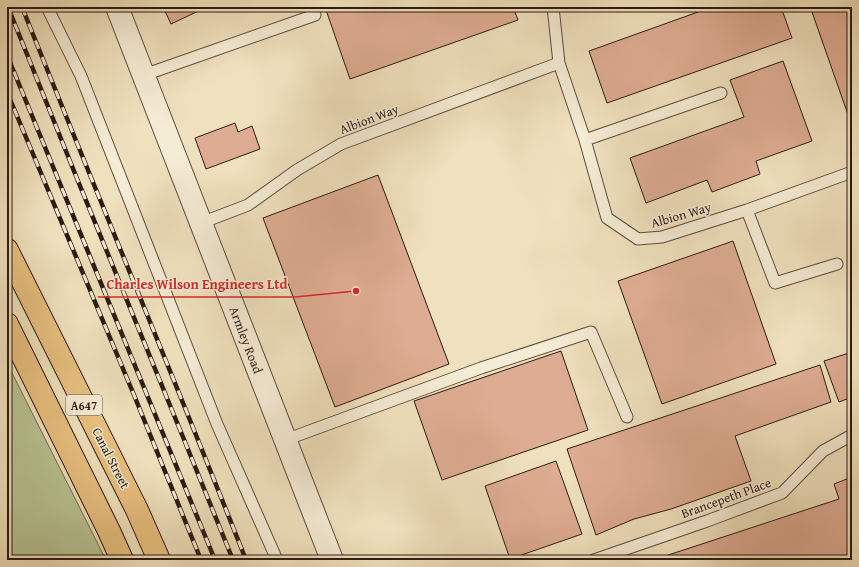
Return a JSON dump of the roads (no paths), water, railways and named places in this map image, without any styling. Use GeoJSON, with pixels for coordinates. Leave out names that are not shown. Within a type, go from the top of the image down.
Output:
{"type":"FeatureCollection","features":[{"type":"Feature","properties":{"kind":"main road","name":"Canal Street"},"geometry":{"type":"LineString","coordinates":[[7,250],[137,510],[159,560]]}},
{"type":"Feature","properties":{"kind":"main road","name":"A647"},"geometry":{"type":"LineString","coordinates":[[7,324],[122,560]]}},
{"type":"Feature","properties":{"kind":"street","name":"Armley Road"},"geometry":{"type":"LineString","coordinates":[[117,7],[332,560]]}},
{"type":"Feature","properties":{"kind":"lane"},"geometry":{"type":"LineString","coordinates":[[47,7],[81,76],[217,424],[277,560]]}},
{"type":"Feature","properties":{"kind":"lane","name":"Albion Way"},"geometry":{"type":"LineString","coordinates":[[553,7],[559,63],[585,140],[607,218],[638,240],[662,237],[747,210],[852,172]]}},
{"type":"Feature","properties":{"kind":"lane"},"geometry":{"type":"LineString","coordinates":[[144,75],[315,15]]}},
{"type":"Feature","properties":{"kind":"lane","name":"Albion Way"},"geometry":{"type":"LineString","coordinates":[[201,223],[248,205],[297,170],[341,144],[559,63]]}},
{"type":"Feature","properties":{"kind":"lane"},"geometry":{"type":"LineString","coordinates":[[585,140],[721,93]]}},
{"type":"Feature","properties":{"kind":"lane"},"geometry":{"type":"LineString","coordinates":[[747,210],[775,283],[837,264]]}},
{"type":"Feature","properties":{"kind":"lane"},"geometry":{"type":"LineString","coordinates":[[285,440],[481,368],[591,332],[627,417]]}},
{"type":"Feature","properties":{"kind":"lane","name":"Brancepeth Place"},"geometry":{"type":"LineString","coordinates":[[594,560],[782,493],[823,451],[852,435]]}},
{"type":"Feature","properties":{"kind":"railway"},"geometry":{"type":"LineString","coordinates":[[8,7],[233,560]]}},
{"type":"Feature","properties":{"kind":"railway"},"geometry":{"type":"LineString","coordinates":[[22,7],[246,560]]}},
{"type":"Feature","properties":{"kind":"railway"},"geometry":{"type":"LineString","coordinates":[[7,55],[215,560]]}},
{"type":"Feature","properties":{"kind":"railway"},"geometry":{"type":"LineString","coordinates":[[7,92],[134,395],[201,560]]}},
{"type":"Feature","properties":{"kind":"place","name":"Charles Wilson Engineers Ltd"},"geometry":{"type":"Point","coordinates":[356,291]}}]}
